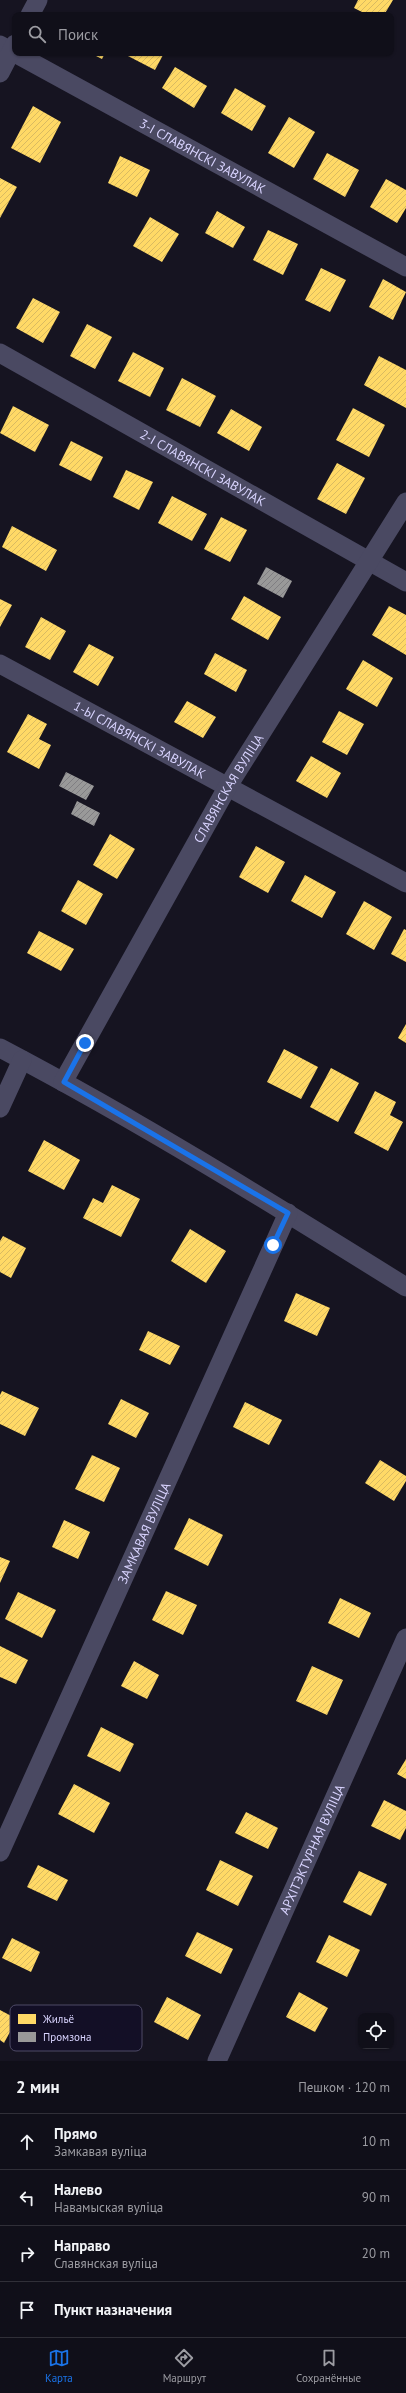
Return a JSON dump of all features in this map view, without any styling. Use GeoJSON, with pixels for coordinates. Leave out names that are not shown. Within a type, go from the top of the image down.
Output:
{"type":"FeatureCollection","features":[{"type":"Feature","properties":{"kind":"street"},"geometry":{"type":"LineString","coordinates":[[32,12],[38,0]]}},
{"type":"Feature","properties":{"kind":"street"},"geometry":{"type":"LineString","coordinates":[[0,73],[9,47]]}},
{"type":"Feature","properties":{"kind":"street","name":"3-І СЛАВЯНСКІ ЗАВУЛАК"},"geometry":{"type":"LineString","coordinates":[[25,56],[406,267]]}},
{"type":"Feature","properties":{"kind":"street","name":"2-І СЛАВЯНСКІ ЗАВУЛАК"},"geometry":{"type":"LineString","coordinates":[[0,353],[368,562],[406,582]]}},
{"type":"Feature","properties":{"kind":"street","name":"СЛАВЯНСКАЯ ВУЛІЦА"},"geometry":{"type":"LineString","coordinates":[[64,1082],[228,786],[406,502]]}},
{"type":"Feature","properties":{"kind":"street","name":"1-Ы СЛАВЯНСКІ ЗАВУЛАК"},"geometry":{"type":"LineString","coordinates":[[0,664],[406,883]]}},
{"type":"Feature","properties":{"kind":"street"},"geometry":{"type":"LineString","coordinates":[[0,1048],[64,1082],[288,1213],[406,1287]]}},
{"type":"Feature","properties":{"kind":"street"},"geometry":{"type":"LineString","coordinates":[[0,1108],[22,1060]]}},
{"type":"Feature","properties":{"kind":"street","name":"ЗАМКАВАЯ ВУЛІЦА"},"geometry":{"type":"LineString","coordinates":[[0,1852],[288,1213]]}},
{"type":"Feature","properties":{"kind":"street","name":"АРХІТЭКТУРНАЯ ВУЛІЦА"},"geometry":{"type":"LineString","coordinates":[[217,2061],[406,1638]]}},
{"type":"Feature","properties":{"kind":"building: Жильё"},"geometry":{"type":"Polygon","coordinates":[[[358,0],[393,0],[386,12],[362,12],[354,8],[358,0]]]}},
{"type":"Feature","properties":{"kind":"building: Жильё"},"geometry":{"type":"Polygon","coordinates":[[[96,56],[104,56],[102,59],[96,56]]]}},
{"type":"Feature","properties":{"kind":"building: Жильё"},"geometry":{"type":"Polygon","coordinates":[[[128,56],[162,56],[155,70],[128,56]]]}},
{"type":"Feature","properties":{"kind":"building: Жильё"},"geometry":{"type":"Polygon","coordinates":[[[175,67],[207,86],[194,108],[162,88],[175,67]]]}},
{"type":"Feature","properties":{"kind":"building: Жильё"},"geometry":{"type":"Polygon","coordinates":[[[235,88],[266,106],[252,131],[221,113],[235,88]]]}},
{"type":"Feature","properties":{"kind":"building: Жильё"},"geometry":{"type":"Polygon","coordinates":[[[33,106],[61,122],[40,163],[11,148],[33,106]]]}},
{"type":"Feature","properties":{"kind":"building: Жильё"},"geometry":{"type":"Polygon","coordinates":[[[289,117],[315,132],[294,168],[268,153],[289,117]]]}},
{"type":"Feature","properties":{"kind":"building: Жильё"},"geometry":{"type":"Polygon","coordinates":[[[327,153],[359,170],[345,197],[313,179],[327,153]]]}},
{"type":"Feature","properties":{"kind":"building: Жильё"},"geometry":{"type":"Polygon","coordinates":[[[120,156],[150,170],[137,197],[108,183],[120,156]]]}},
{"type":"Feature","properties":{"kind":"building: Жильё"},"geometry":{"type":"Polygon","coordinates":[[[0,178],[17,187],[0,218],[0,178]]]}},
{"type":"Feature","properties":{"kind":"building: Жильё"},"geometry":{"type":"Polygon","coordinates":[[[386,179],[406,190],[406,208],[397,223],[370,207],[386,179]]]}},
{"type":"Feature","properties":{"kind":"building: Жильё"},"geometry":{"type":"Polygon","coordinates":[[[217,211],[245,227],[233,248],[205,233],[217,211]]]}},
{"type":"Feature","properties":{"kind":"building: Жильё"},"geometry":{"type":"Polygon","coordinates":[[[150,217],[179,234],[162,262],[133,246],[150,217]]]}},
{"type":"Feature","properties":{"kind":"building: Жильё"},"geometry":{"type":"Polygon","coordinates":[[[268,230],[298,244],[283,275],[253,260],[268,230]]]}},
{"type":"Feature","properties":{"kind":"building: Жильё"},"geometry":{"type":"Polygon","coordinates":[[[321,268],[346,280],[330,312],[305,300],[321,268]]]}},
{"type":"Feature","properties":{"kind":"building: Жильё"},"geometry":{"type":"Polygon","coordinates":[[[383,279],[406,292],[393,320],[369,307],[383,279]]]}},
{"type":"Feature","properties":{"kind":"building: Жильё"},"geometry":{"type":"Polygon","coordinates":[[[33,298],[60,312],[43,343],[16,328],[33,298]]]}},
{"type":"Feature","properties":{"kind":"building: Жильё"},"geometry":{"type":"Polygon","coordinates":[[[87,324],[112,337],[95,369],[70,356],[87,324]]]}},
{"type":"Feature","properties":{"kind":"building: Жильё"},"geometry":{"type":"Polygon","coordinates":[[[133,352],[164,368],[150,397],[118,381],[133,352]]]}},
{"type":"Feature","properties":{"kind":"building: Жильё"},"geometry":{"type":"Polygon","coordinates":[[[379,356],[406,370],[406,408],[364,385],[379,356]]]}},
{"type":"Feature","properties":{"kind":"building: Жильё"},"geometry":{"type":"Polygon","coordinates":[[[182,378],[216,396],[200,427],[166,410],[182,378]]]}},
{"type":"Feature","properties":{"kind":"building: Жильё"},"geometry":{"type":"Polygon","coordinates":[[[13,406],[49,425],[35,452],[0,433],[13,406]]]}},
{"type":"Feature","properties":{"kind":"building: Жильё"},"geometry":{"type":"Polygon","coordinates":[[[353,408],[385,425],[369,457],[336,440],[353,408]]]}},
{"type":"Feature","properties":{"kind":"building: Жильё"},"geometry":{"type":"Polygon","coordinates":[[[231,409],[262,427],[249,451],[217,433],[231,409]]]}},
{"type":"Feature","properties":{"kind":"building: Жильё"},"geometry":{"type":"Polygon","coordinates":[[[71,441],[103,457],[91,481],[59,465],[71,441]]]}},
{"type":"Feature","properties":{"kind":"building: Жильё"},"geometry":{"type":"Polygon","coordinates":[[[337,463],[365,478],[346,514],[317,499],[337,463]]]}},
{"type":"Feature","properties":{"kind":"building: Жильё"},"geometry":{"type":"Polygon","coordinates":[[[126,470],[153,482],[139,510],[113,497],[126,470]]]}},
{"type":"Feature","properties":{"kind":"building: Жильё"},"geometry":{"type":"Polygon","coordinates":[[[172,496],[207,514],[192,541],[158,523],[172,496]]]}},
{"type":"Feature","properties":{"kind":"building: Жильё"},"geometry":{"type":"Polygon","coordinates":[[[221,517],[247,530],[230,562],[204,549],[221,517]]]}},
{"type":"Feature","properties":{"kind":"building: Жильё"},"geometry":{"type":"Polygon","coordinates":[[[12,526],[57,550],[46,571],[2,547],[12,526]]]}},
{"type":"Feature","properties":{"kind":"building: Жильё"},"geometry":{"type":"Polygon","coordinates":[[[244,596],[281,617],[268,640],[231,619],[244,596]]]}},
{"type":"Feature","properties":{"kind":"building: Жильё"},"geometry":{"type":"Polygon","coordinates":[[[0,599],[12,605],[0,627],[0,599]]]}},
{"type":"Feature","properties":{"kind":"building: Жильё"},"geometry":{"type":"Polygon","coordinates":[[[389,606],[406,615],[406,655],[372,635],[389,606]]]}},
{"type":"Feature","properties":{"kind":"building: Жильё"},"geometry":{"type":"Polygon","coordinates":[[[41,617],[66,631],[50,660],[25,647],[41,617]]]}},
{"type":"Feature","properties":{"kind":"building: Жильё"},"geometry":{"type":"Polygon","coordinates":[[[89,644],[114,657],[98,686],[73,672],[89,644]]]}},
{"type":"Feature","properties":{"kind":"building: Жильё"},"geometry":{"type":"Polygon","coordinates":[[[215,653],[247,670],[236,692],[204,674],[215,653]]]}},
{"type":"Feature","properties":{"kind":"building: Жильё"},"geometry":{"type":"Polygon","coordinates":[[[363,660],[393,678],[377,707],[346,689],[363,660]]]}},
{"type":"Feature","properties":{"kind":"building: Жильё"},"geometry":{"type":"Polygon","coordinates":[[[187,701],[216,717],[203,738],[174,722],[187,701]]]}},
{"type":"Feature","properties":{"kind":"building: Жильё"},"geometry":{"type":"Polygon","coordinates":[[[339,711],[364,724],[347,755],[322,742],[339,711]]]}},
{"type":"Feature","properties":{"kind":"building: Жильё"},"geometry":{"type":"Polygon","coordinates":[[[28,714],[47,724],[39,739],[51,745],[39,769],[7,752],[28,714]]]}},
{"type":"Feature","properties":{"kind":"building: Жильё"},"geometry":{"type":"Polygon","coordinates":[[[311,756],[341,773],[327,798],[296,781],[311,756]]]}},
{"type":"Feature","properties":{"kind":"building: Жильё"},"geometry":{"type":"Polygon","coordinates":[[[110,834],[135,849],[117,879],[93,865],[110,834]]]}},
{"type":"Feature","properties":{"kind":"building: Жильё"},"geometry":{"type":"Polygon","coordinates":[[[256,846],[285,862],[268,893],[239,877],[256,846]]]}},
{"type":"Feature","properties":{"kind":"building: Жильё"},"geometry":{"type":"Polygon","coordinates":[[[305,875],[336,892],[322,918],[291,901],[305,875]]]}},
{"type":"Feature","properties":{"kind":"building: Жильё"},"geometry":{"type":"Polygon","coordinates":[[[78,880],[103,894],[86,925],[61,911],[78,880]]]}},
{"type":"Feature","properties":{"kind":"building: Жильё"},"geometry":{"type":"Polygon","coordinates":[[[364,901],[392,917],[374,950],[346,934],[364,901]]]}},
{"type":"Feature","properties":{"kind":"building: Жильё"},"geometry":{"type":"Polygon","coordinates":[[[404,929],[406,930],[406,962],[391,954],[404,929]]]}},
{"type":"Feature","properties":{"kind":"building: Жильё"},"geometry":{"type":"Polygon","coordinates":[[[39,931],[74,949],[61,971],[27,953],[39,931]]]}},
{"type":"Feature","properties":{"kind":"building: Жильё"},"geometry":{"type":"Polygon","coordinates":[[[406,1024],[406,1043],[398,1038],[406,1024]]]}},
{"type":"Feature","properties":{"kind":"building: Жильё"},"geometry":{"type":"Polygon","coordinates":[[[284,1049],[318,1067],[301,1099],[267,1082],[284,1049]]]}},
{"type":"Feature","properties":{"kind":"building: Жильё"},"geometry":{"type":"Polygon","coordinates":[[[331,1068],[359,1083],[338,1122],[310,1107],[331,1068]]]}},
{"type":"Feature","properties":{"kind":"building: Жильё"},"geometry":{"type":"Polygon","coordinates":[[[375,1091],[396,1102],[390,1115],[403,1122],[388,1151],[354,1133],[375,1091]]]}},
{"type":"Feature","properties":{"kind":"building: Жильё"},"geometry":{"type":"Polygon","coordinates":[[[44,1140],[80,1160],[64,1190],[28,1171],[44,1140]]]}},
{"type":"Feature","properties":{"kind":"building: Жильё"},"geometry":{"type":"Polygon","coordinates":[[[112,1185],[140,1199],[121,1237],[83,1218],[93,1198],[103,1203],[112,1185]]]}},
{"type":"Feature","properties":{"kind":"building: Жильё"},"geometry":{"type":"Polygon","coordinates":[[[190,1229],[226,1251],[206,1283],[171,1261],[190,1229]]]}},
{"type":"Feature","properties":{"kind":"building: Жильё"},"geometry":{"type":"Polygon","coordinates":[[[3,1236],[26,1248],[11,1278],[0,1272],[0,1241],[3,1236]]]}},
{"type":"Feature","properties":{"kind":"building: Жильё"},"geometry":{"type":"Polygon","coordinates":[[[296,1293],[330,1308],[317,1336],[284,1321],[296,1293]]]}},
{"type":"Feature","properties":{"kind":"building: Жильё"},"geometry":{"type":"Polygon","coordinates":[[[148,1331],[180,1346],[170,1365],[139,1350],[148,1331]]]}},
{"type":"Feature","properties":{"kind":"building: Жильё"},"geometry":{"type":"Polygon","coordinates":[[[2,1391],[39,1408],[25,1436],[0,1424],[0,1395],[2,1391]]]}},
{"type":"Feature","properties":{"kind":"building: Жильё"},"geometry":{"type":"Polygon","coordinates":[[[121,1399],[149,1413],[136,1438],[108,1424],[121,1399]]]}},
{"type":"Feature","properties":{"kind":"building: Жильё"},"geometry":{"type":"Polygon","coordinates":[[[245,1402],[282,1420],[269,1445],[233,1427],[245,1402]]]}},
{"type":"Feature","properties":{"kind":"building: Жильё"},"geometry":{"type":"Polygon","coordinates":[[[92,1455],[120,1468],[104,1502],[75,1489],[92,1455]]]}},
{"type":"Feature","properties":{"kind":"building: Жильё"},"geometry":{"type":"Polygon","coordinates":[[[380,1460],[406,1476],[406,1481],[394,1501],[365,1483],[380,1460]]]}},
{"type":"Feature","properties":{"kind":"building: Жильё"},"geometry":{"type":"Polygon","coordinates":[[[189,1518],[223,1535],[208,1566],[174,1549],[189,1518]]]}},
{"type":"Feature","properties":{"kind":"building: Жильё"},"geometry":{"type":"Polygon","coordinates":[[[64,1520],[90,1532],[78,1559],[52,1547],[64,1520]]]}},
{"type":"Feature","properties":{"kind":"building: Жильё"},"geometry":{"type":"Polygon","coordinates":[[[0,1557],[10,1561],[0,1583],[0,1557]]]}},
{"type":"Feature","properties":{"kind":"building: Жильё"},"geometry":{"type":"Polygon","coordinates":[[[166,1591],[197,1605],[183,1635],[152,1620],[166,1591]]]}},
{"type":"Feature","properties":{"kind":"building: Жильё"},"geometry":{"type":"Polygon","coordinates":[[[18,1592],[56,1610],[42,1638],[5,1619],[18,1592]]]}},
{"type":"Feature","properties":{"kind":"building: Жильё"},"geometry":{"type":"Polygon","coordinates":[[[340,1598],[371,1613],[359,1638],[328,1623],[340,1598]]]}},
{"type":"Feature","properties":{"kind":"building: Жильё"},"geometry":{"type":"Polygon","coordinates":[[[0,1646],[28,1660],[16,1684],[0,1677],[0,1646]]]}},
{"type":"Feature","properties":{"kind":"building: Жильё"},"geometry":{"type":"Polygon","coordinates":[[[134,1661],[159,1675],[147,1699],[121,1686],[134,1661]]]}},
{"type":"Feature","properties":{"kind":"building: Жильё"},"geometry":{"type":"Polygon","coordinates":[[[312,1666],[343,1680],[327,1715],[296,1701],[312,1666]]]}},
{"type":"Feature","properties":{"kind":"building: Жильё"},"geometry":{"type":"Polygon","coordinates":[[[101,1727],[134,1744],[120,1772],[87,1756],[101,1727]]]}},
{"type":"Feature","properties":{"kind":"building: Жильё"},"geometry":{"type":"Polygon","coordinates":[[[406,1759],[406,1779],[397,1774],[406,1759]]]}},
{"type":"Feature","properties":{"kind":"building: Жильё"},"geometry":{"type":"Polygon","coordinates":[[[74,1784],[110,1803],[94,1833],[58,1814],[74,1784]]]}},
{"type":"Feature","properties":{"kind":"building: Жильё"},"geometry":{"type":"Polygon","coordinates":[[[384,1800],[406,1811],[406,1828],[400,1840],[371,1826],[384,1800]]]}},
{"type":"Feature","properties":{"kind":"building: Жильё"},"geometry":{"type":"Polygon","coordinates":[[[246,1812],[278,1828],[268,1849],[235,1833],[246,1812]]]}},
{"type":"Feature","properties":{"kind":"building: Жильё"},"geometry":{"type":"Polygon","coordinates":[[[220,1860],[253,1876],[238,1906],[206,1890],[220,1860]]]}},
{"type":"Feature","properties":{"kind":"building: Жильё"},"geometry":{"type":"Polygon","coordinates":[[[38,1865],[68,1880],[57,1901],[27,1887],[38,1865]]]}},
{"type":"Feature","properties":{"kind":"building: Жильё"},"geometry":{"type":"Polygon","coordinates":[[[359,1871],[387,1884],[371,1916],[343,1902],[359,1871]]]}},
{"type":"Feature","properties":{"kind":"building: Жильё"},"geometry":{"type":"Polygon","coordinates":[[[197,1932],[233,1949],[221,1974],[185,1956],[197,1932]]]}},
{"type":"Feature","properties":{"kind":"building: Жильё"},"geometry":{"type":"Polygon","coordinates":[[[329,1935],[360,1950],[347,1977],[316,1962],[329,1935]]]}},
{"type":"Feature","properties":{"kind":"building: Жильё"},"geometry":{"type":"Polygon","coordinates":[[[12,1938],[40,1952],[31,1972],[2,1958],[12,1938]]]}},
{"type":"Feature","properties":{"kind":"building: Жильё"},"geometry":{"type":"Polygon","coordinates":[[[299,1992],[328,2008],[315,2032],[286,2017],[299,1992]]]}},
{"type":"Feature","properties":{"kind":"building: Жильё"},"geometry":{"type":"Polygon","coordinates":[[[167,1997],[201,2015],[188,2040],[154,2022],[167,1997]]]}},
{"type":"Feature","properties":{"kind":"building: Жильё"},"geometry":{"type":"Polygon","coordinates":[[[0,2010],[10,2015],[10,2032],[4,2043],[0,2040],[0,2010]]]}},
{"type":"Feature","properties":{"kind":"building: Промзона"},"geometry":{"type":"Polygon","coordinates":[[[266,567],[292,581],[283,598],[257,584],[266,567]]]}},
{"type":"Feature","properties":{"kind":"building: Промзона"},"geometry":{"type":"Polygon","coordinates":[[[66,772],[94,786],[86,800],[59,786],[66,772]]]}},
{"type":"Feature","properties":{"kind":"building: Промзона"},"geometry":{"type":"Polygon","coordinates":[[[77,801],[100,813],[94,826],[71,814],[77,801]]]}},
{"type":"Feature","properties":{"kind":"route"},"geometry":{"type":"LineString","coordinates":[[85,1043],[64,1082],[288,1213],[273,1245]]}}]}
